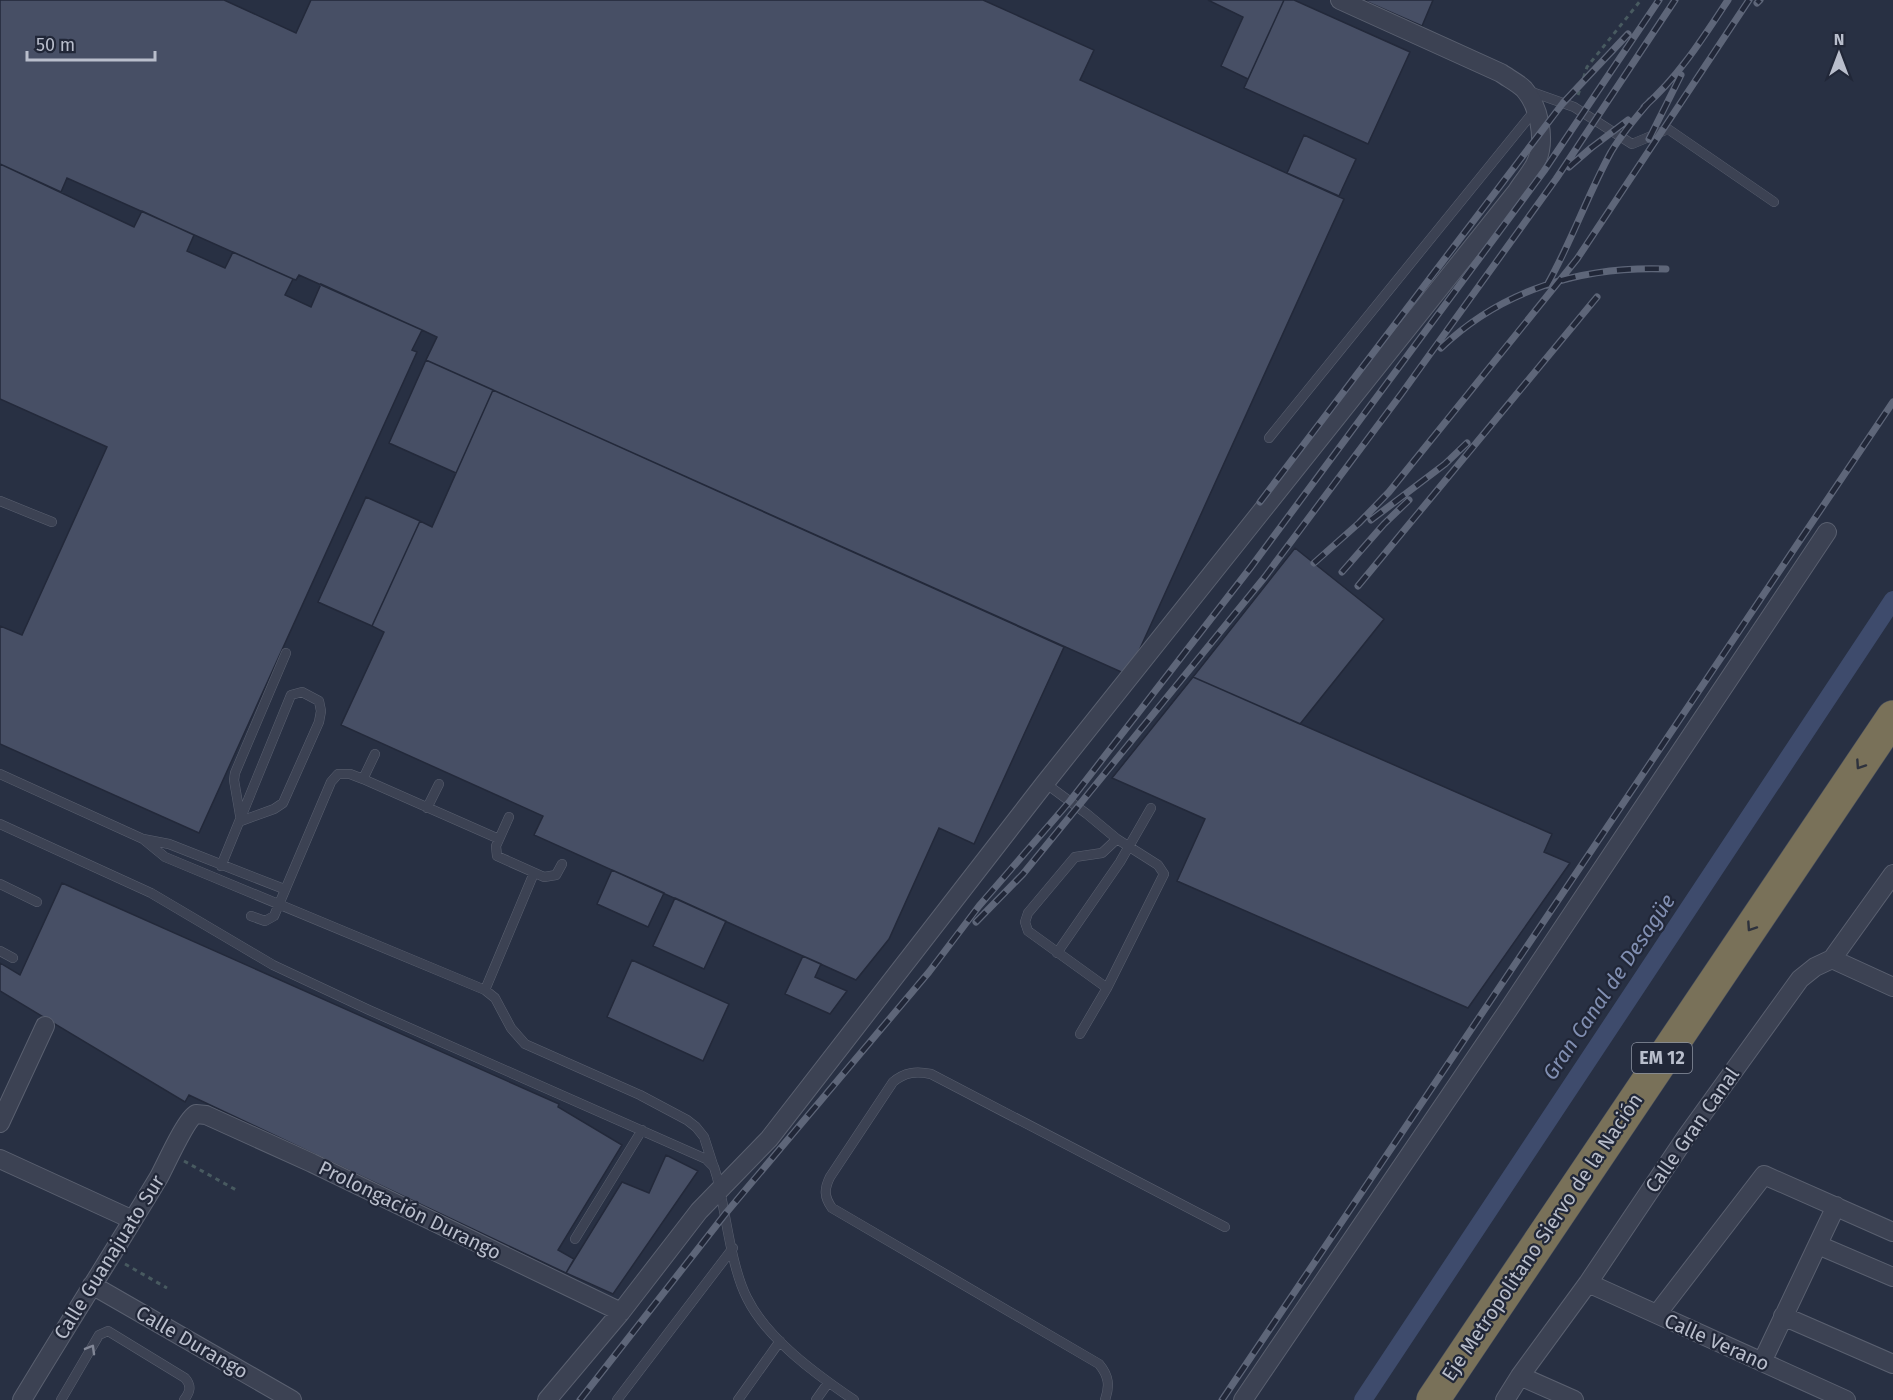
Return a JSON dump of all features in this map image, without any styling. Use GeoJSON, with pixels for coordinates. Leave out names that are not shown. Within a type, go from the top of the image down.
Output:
{"type":"FeatureCollection","features":[{"type":"Feature","properties":{"kind":"highway","name":"Eje Metropolitano Siervo de la Nación"},"geometry":{"type":"LineString","coordinates":[[1433,1400],[1893,717]]}},
{"type":"Feature","properties":{"kind":"highway","name":"Eje Metropolitano Siervo de la Nación"},"geometry":{"type":"LineString","coordinates":[[1460,1400],[1893,756]]}},
{"type":"Feature","properties":{"kind":"street"},"geometry":{"type":"LineString","coordinates":[[547,1400],[621,1312],[699,1211],[769,1139],[1045,783],[1517,191],[1537,160],[1542,131],[1535,110],[1524,89],[1501,73],[1340,0]]}},
{"type":"Feature","properties":{"kind":"street"},"geometry":{"type":"LineString","coordinates":[[1243,1400],[1506,1013],[1827,532]]}},
{"type":"Feature","properties":{"kind":"street","name":"Calle Gran Canal"},"geometry":{"type":"LineString","coordinates":[[1505,1400],[1686,1137],[1800,979],[1815,967],[1832,959],[1893,874]]}},
{"type":"Feature","properties":{"kind":"street"},"geometry":{"type":"LineString","coordinates":[[1832,959],[1893,987]]}},
{"type":"Feature","properties":{"kind":"street"},"geometry":{"type":"LineString","coordinates":[[0,1123],[45,1026]]}},
{"type":"Feature","properties":{"kind":"street","name":"Calle Guanajuato Sur"},"geometry":{"type":"LineString","coordinates":[[22,1400],[133,1220],[189,1120],[196,1114]]}},
{"type":"Feature","properties":{"kind":"street","name":"Prolongación Durango"},"geometry":{"type":"LineString","coordinates":[[196,1114],[206,1115],[312,1163],[621,1312]]}},
{"type":"Feature","properties":{"kind":"street"},"geometry":{"type":"LineString","coordinates":[[0,1159],[133,1220]]}},
{"type":"Feature","properties":{"kind":"street"},"geometry":{"type":"LineString","coordinates":[[1657,1314],[1764,1175],[1893,1232]]}},
{"type":"Feature","properties":{"kind":"street"},"geometry":{"type":"LineString","coordinates":[[1762,1362],[1836,1206]]}},
{"type":"Feature","properties":{"kind":"street"},"geometry":{"type":"LineString","coordinates":[[1818,1245],[1893,1277]]}},
{"type":"Feature","properties":{"kind":"street","name":"Calle Verano"},"geometry":{"type":"LineString","coordinates":[[1588,1282],[1846,1400]]}},
{"type":"Feature","properties":{"kind":"street","name":"Calle Durango"},"geometry":{"type":"LineString","coordinates":[[92,1285],[292,1400]]}},
{"type":"Feature","properties":{"kind":"street"},"geometry":{"type":"LineString","coordinates":[[1784,1316],[1893,1364]]}},
{"type":"Feature","properties":{"kind":"street"},"geometry":{"type":"LineString","coordinates":[[1520,1376],[1574,1400]]}},
{"type":"Feature","properties":{"kind":"lane"},"geometry":{"type":"LineString","coordinates":[[1524,89],[1574,107],[1632,144],[1668,129],[1774,202]]}},
{"type":"Feature","properties":{"kind":"lane"},"geometry":{"type":"LineString","coordinates":[[1269,438],[1535,110]]}},
{"type":"Feature","properties":{"kind":"lane"},"geometry":{"type":"LineString","coordinates":[[0,501],[52,522]]}},
{"type":"Feature","properties":{"kind":"lane"},"geometry":{"type":"LineString","coordinates":[[241,820],[234,780],[235,773],[286,653]]}},
{"type":"Feature","properties":{"kind":"lane"},"geometry":{"type":"LineString","coordinates":[[221,866],[291,695],[302,692],[315,699],[321,707],[320,722],[283,802],[274,809],[241,820]]}},
{"type":"Feature","properties":{"kind":"lane"},"geometry":{"type":"LineString","coordinates":[[363,779],[375,754]]}},
{"type":"Feature","properties":{"kind":"lane"},"geometry":{"type":"LineString","coordinates":[[251,915],[268,920],[274,916],[331,782],[334,777],[343,773],[363,779],[499,838]]}},
{"type":"Feature","properties":{"kind":"lane"},"geometry":{"type":"LineString","coordinates":[[0,774],[143,838],[169,844],[284,889]]}},
{"type":"Feature","properties":{"kind":"lane"},"geometry":{"type":"LineString","coordinates":[[1045,783],[1129,848],[1158,865],[1164,874],[1107,988],[1080,1034]]}},
{"type":"Feature","properties":{"kind":"lane"},"geometry":{"type":"LineString","coordinates":[[427,808],[439,784]]}},
{"type":"Feature","properties":{"kind":"lane"},"geometry":{"type":"LineString","coordinates":[[1057,953],[1129,848],[1151,808]]}},
{"type":"Feature","properties":{"kind":"lane"},"geometry":{"type":"LineString","coordinates":[[508,817],[495,850],[497,856],[544,877],[552,877],[562,864]]}},
{"type":"Feature","properties":{"kind":"lane"},"geometry":{"type":"LineString","coordinates":[[0,824],[151,893],[273,965],[369,1010],[698,1155],[714,1167]]}},
{"type":"Feature","properties":{"kind":"lane"},"geometry":{"type":"LineString","coordinates":[[143,838],[165,857],[485,990],[495,998],[511,1029],[525,1044],[640,1095],[696,1127],[704,1137],[714,1167],[741,1284],[747,1299],[780,1341],[828,1383],[854,1400]]}},
{"type":"Feature","properties":{"kind":"lane"},"geometry":{"type":"LineString","coordinates":[[1107,988],[1028,931],[1025,918],[1075,856],[1102,853],[1117,839]]}},
{"type":"Feature","properties":{"kind":"lane"},"geometry":{"type":"LineString","coordinates":[[485,990],[534,873]]}},
{"type":"Feature","properties":{"kind":"lane"},"geometry":{"type":"LineString","coordinates":[[0,884],[37,902]]}},
{"type":"Feature","properties":{"kind":"lane"},"geometry":{"type":"LineString","coordinates":[[0,951],[13,958]]}},
{"type":"Feature","properties":{"kind":"lane"},"geometry":{"type":"LineString","coordinates":[[1105,1400],[1108,1382],[1106,1373],[1099,1364],[832,1208],[826,1200],[825,1193],[830,1177],[894,1082],[910,1072],[920,1071],[930,1074],[1225,1227]]}},
{"type":"Feature","properties":{"kind":"lane"},"geometry":{"type":"LineString","coordinates":[[575,1239],[642,1130]]}},
{"type":"Feature","properties":{"kind":"lane"},"geometry":{"type":"LineString","coordinates":[[617,1400],[733,1248]]}},
{"type":"Feature","properties":{"kind":"lane"},"geometry":{"type":"LineString","coordinates":[[62,1400],[99,1335],[108,1331],[185,1378],[190,1389],[184,1400]]}},
{"type":"Feature","properties":{"kind":"lane"},"geometry":{"type":"LineString","coordinates":[[738,1400],[780,1341]]}},
{"type":"Feature","properties":{"kind":"lane"},"geometry":{"type":"LineString","coordinates":[[816,1400],[828,1383]]}},
{"type":"Feature","properties":{"kind":"path"},"geometry":{"type":"LineString","coordinates":[[1574,107],[1587,68],[1641,0]]}},
{"type":"Feature","properties":{"kind":"path"},"geometry":{"type":"LineString","coordinates":[[172,1154],[238,1191]]}},
{"type":"Feature","properties":{"kind":"path"},"geometry":{"type":"LineString","coordinates":[[111,1256],[167,1288]]}},
{"type":"Feature","properties":{"kind":"building"},"geometry":{"type":"Polygon","coordinates":[[[0,0],[224,0],[296,33],[311,0],[983,0],[1094,50],[1080,80],[1344,199],[1128,675],[426,360],[437,337],[422,330],[299,275],[296,280],[293,279],[67,178],[61,192],[0,164],[0,0]]]}},
{"type":"Feature","properties":{"kind":"building"},"geometry":{"type":"Polygon","coordinates":[[[1208,0],[1284,0],[1248,79],[1221,66],[1243,17],[1208,0]]]}},
{"type":"Feature","properties":{"kind":"building"},"geometry":{"type":"Polygon","coordinates":[[[1284,0],[1294,0],[1410,52],[1368,144],[1244,88],[1284,0]]]}},
{"type":"Feature","properties":{"kind":"building"},"geometry":{"type":"Polygon","coordinates":[[[1363,0],[1433,0],[1422,26],[1363,0]]]}},
{"type":"Feature","properties":{"kind":"building"},"geometry":{"type":"Polygon","coordinates":[[[1304,135],[1356,159],[1339,196],[1287,173],[1304,135]]]}},
{"type":"Feature","properties":{"kind":"building"},"geometry":{"type":"Polygon","coordinates":[[[0,164],[134,227],[142,211],[194,235],[187,251],[225,268],[233,252],[293,279],[285,295],[311,307],[321,284],[422,330],[412,350],[417,352],[199,833],[0,744],[0,626],[22,635],[107,447],[0,399],[0,164]]]}},
{"type":"Feature","properties":{"kind":"building"},"geometry":{"type":"Polygon","coordinates":[[[426,360],[493,390],[456,473],[389,443],[426,360]]]}},
{"type":"Feature","properties":{"kind":"building"},"geometry":{"type":"Polygon","coordinates":[[[493,390],[1064,647],[974,844],[939,828],[889,939],[856,980],[534,835],[543,816],[341,725],[384,632],[372,626],[420,521],[432,527],[493,390]]]}},
{"type":"Feature","properties":{"kind":"building"},"geometry":{"type":"Polygon","coordinates":[[[366,497],[420,521],[372,626],[318,602],[366,497]]]}},
{"type":"Feature","properties":{"kind":"building"},"geometry":{"type":"Polygon","coordinates":[[[1295,548],[1384,619],[1300,724],[1193,677],[1295,548]]]}},
{"type":"Feature","properties":{"kind":"building"},"geometry":{"type":"Polygon","coordinates":[[[1193,677],[1552,834],[1544,852],[1570,863],[1468,1008],[1177,881],[1205,819],[1112,778],[1193,677]]]}},
{"type":"Feature","properties":{"kind":"building"},"geometry":{"type":"Polygon","coordinates":[[[612,870],[664,893],[648,927],[597,904],[612,870]]]}},
{"type":"Feature","properties":{"kind":"building"},"geometry":{"type":"Polygon","coordinates":[[[62,883],[559,1104],[558,1107],[622,1145],[558,1250],[574,1259],[566,1273],[189,1095],[185,1102],[0,991],[0,963],[20,975],[62,883]]]}},
{"type":"Feature","properties":{"kind":"building"},"geometry":{"type":"Polygon","coordinates":[[[675,898],[726,921],[704,969],[653,946],[675,898]]]}},
{"type":"Feature","properties":{"kind":"building"},"geometry":{"type":"Polygon","coordinates":[[[803,956],[821,964],[815,977],[847,991],[830,1014],[785,994],[803,956]]]}},
{"type":"Feature","properties":{"kind":"building"},"geometry":{"type":"Polygon","coordinates":[[[632,960],[729,1004],[703,1061],[607,1017],[632,960]]]}},
{"type":"Feature","properties":{"kind":"building"},"geometry":{"type":"Polygon","coordinates":[[[666,1155],[698,1171],[613,1294],[566,1273],[622,1182],[649,1193],[666,1155]]]}},
{"type":"Feature","properties":{"kind":"waterway","name":"Gran Canal de Desagüe"},"geometry":{"type":"LineString","coordinates":[[1363,1400],[1893,600]]}},
{"type":"Feature","properties":{"kind":"railway"},"geometry":{"type":"LineString","coordinates":[[580,1400],[726,1213],[929,972],[979,906],[1070,801],[1251,567],[1544,171],[1659,0]]}},
{"type":"Feature","properties":{"kind":"railway"},"geometry":{"type":"LineString","coordinates":[[976,922],[1023,874],[1264,578],[1402,393],[1556,179],[1675,0]]}},
{"type":"Feature","properties":{"kind":"railway"},"geometry":{"type":"LineString","coordinates":[[1644,107],[1679,70],[1728,0]]}},
{"type":"Feature","properties":{"kind":"railway"},"geometry":{"type":"LineString","coordinates":[[1314,563],[1359,523],[1389,492],[1577,259],[1749,0]]}},
{"type":"Feature","properties":{"kind":"railway"},"geometry":{"type":"LineString","coordinates":[[1757,3],[1760,0]]}},
{"type":"Feature","properties":{"kind":"railway"},"geometry":{"type":"LineString","coordinates":[[1260,502],[1563,103],[1628,34]]}},
{"type":"Feature","properties":{"kind":"railway"},"geometry":{"type":"LineString","coordinates":[[1649,139],[1681,75]]}},
{"type":"Feature","properties":{"kind":"railway"},"geometry":{"type":"LineString","coordinates":[[1547,285],[1611,152],[1650,101]]}},
{"type":"Feature","properties":{"kind":"railway"},"geometry":{"type":"LineString","coordinates":[[1569,167],[1628,120]]}},
{"type":"Feature","properties":{"kind":"railway"},"geometry":{"type":"LineString","coordinates":[[1441,348],[1490,310],[1545,285],[1604,272],[1666,269]]}},
{"type":"Feature","properties":{"kind":"railway"},"geometry":{"type":"LineString","coordinates":[[1358,586],[1597,297]]}},
{"type":"Feature","properties":{"kind":"railway"},"geometry":{"type":"LineString","coordinates":[[1222,1400],[1893,402]]}},
{"type":"Feature","properties":{"kind":"railway"},"geometry":{"type":"LineString","coordinates":[[1371,520],[1445,464],[1467,443]]}},
{"type":"Feature","properties":{"kind":"railway"},"geometry":{"type":"LineString","coordinates":[[1342,572],[1384,524],[1409,500]]}}]}
